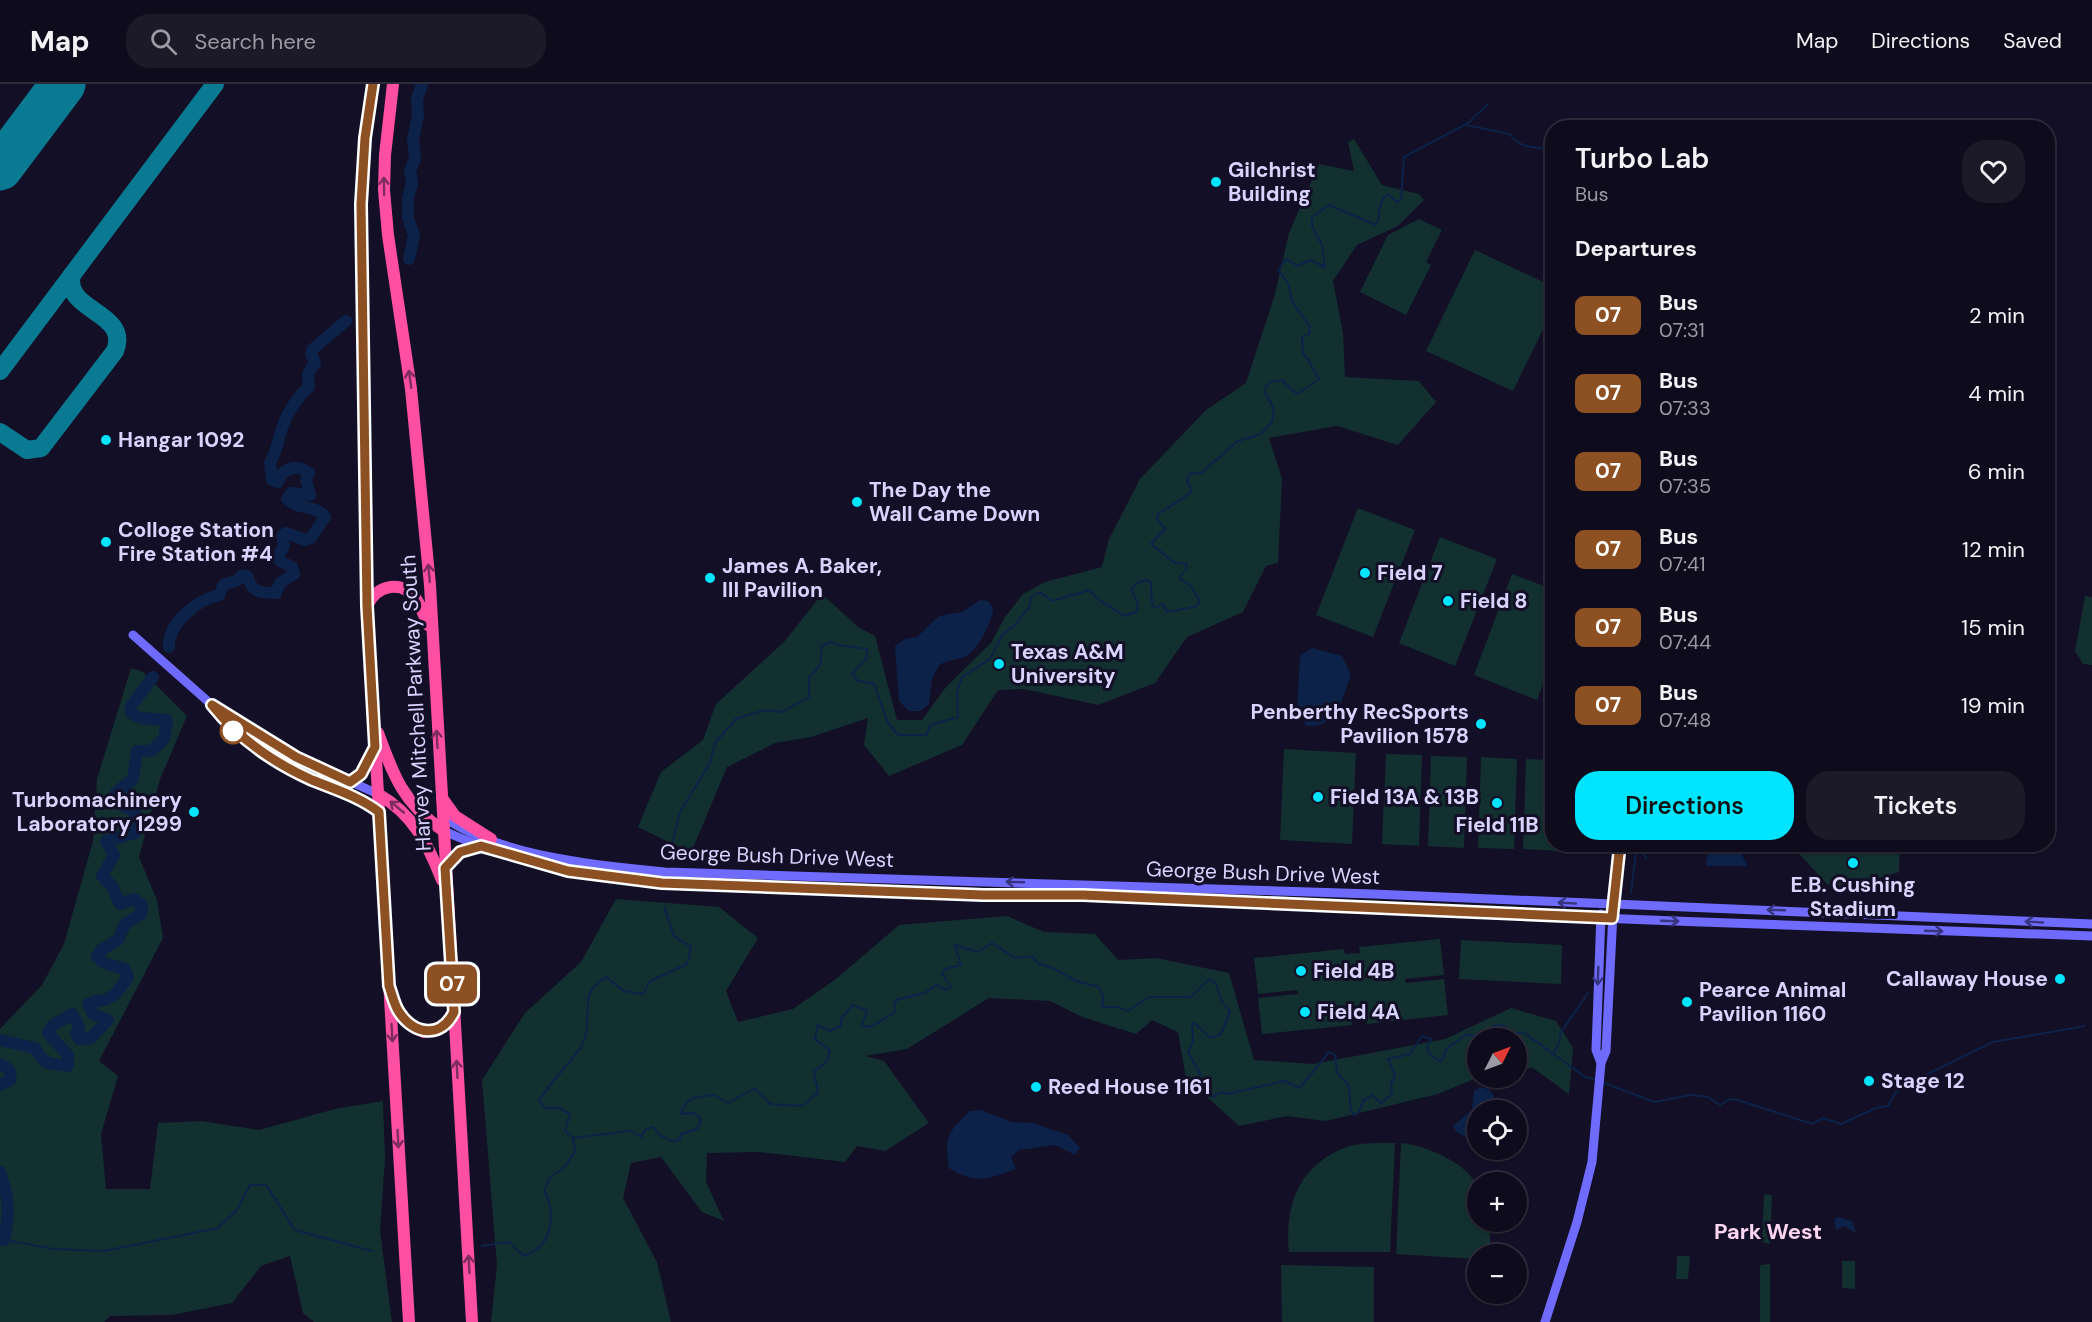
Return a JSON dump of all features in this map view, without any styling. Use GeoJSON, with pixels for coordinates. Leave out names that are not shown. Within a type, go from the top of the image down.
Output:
{"type":"FeatureCollection","features":[{"type":"Feature","properties":{"kind":"highway","name":"Harvey Mitchell Parkway South"},"geometry":{"type":"LineString","coordinates":[[373,84],[365,138],[361,204],[367,606],[409,1322]]}},
{"type":"Feature","properties":{"kind":"highway","name":"Harvey Mitchell Parkway South"},"geometry":{"type":"LineString","coordinates":[[393,84],[385,155],[385,201],[411,389],[430,585],[442,830],[472,1322]]}},
{"type":"Feature","properties":{"kind":"highway"},"geometry":{"type":"LineString","coordinates":[[367,606],[382,589],[392,586],[402,587],[416,599],[431,631]]}},
{"type":"Feature","properties":{"kind":"highway"},"geometry":{"type":"LineString","coordinates":[[374,720],[393,776],[406,798],[422,816],[442,830]]}},
{"type":"Feature","properties":{"kind":"highway"},"geometry":{"type":"LineString","coordinates":[[350,782],[361,774],[375,747]]}},
{"type":"Feature","properties":{"kind":"highway"},"geometry":{"type":"LineString","coordinates":[[378,794],[406,815],[425,839],[447,893]]}},
{"type":"Feature","properties":{"kind":"highway"},"geometry":{"type":"LineString","coordinates":[[441,797],[455,816],[486,843],[460,852],[445,868]]}},
{"type":"Feature","properties":{"kind":"highway"},"geometry":{"type":"LineString","coordinates":[[389,986],[397,1010],[414,1029],[424,1032],[439,1029],[450,1021],[454,1012]]}},
{"type":"Feature","properties":{"kind":"main road"},"geometry":{"type":"LineString","coordinates":[[133,635],[212,705],[233,731],[253,746],[308,778],[368,804],[379,812]]}},
{"type":"Feature","properties":{"kind":"main road"},"geometry":{"type":"LineString","coordinates":[[212,705],[296,757],[378,794]]}},
{"type":"Feature","properties":{"kind":"main road","name":"George Bush Drive West"},"geometry":{"type":"LineString","coordinates":[[442,816],[486,843],[582,863],[665,872],[1060,883],[2092,924]]}},
{"type":"Feature","properties":{"kind":"main road","name":"George Bush Drive West"},"geometry":{"type":"LineString","coordinates":[[442,830],[561,870],[662,883],[983,895],[1083,895],[2092,936]]}},
{"type":"Feature","properties":{"kind":"main road"},"geometry":{"type":"LineString","coordinates":[[1601,904],[1596,1050],[1601,1063]]}},
{"type":"Feature","properties":{"kind":"main road"},"geometry":{"type":"LineString","coordinates":[[1545,1322],[1586,1190],[1597,1132],[1601,1063],[1606,1051],[1613,905]]}},
{"type":"Feature","properties":{"kind":"main road"},"geometry":{"type":"LineString","coordinates":[[1875,928],[1877,923],[1912,924],[1926,916]]}},
{"type":"Feature","properties":{"kind":"green space"},"geometry":{"type":"Polygon","coordinates":[[[1354,139],[1382,185],[1419,194],[1424,200],[1398,226],[1357,245],[1333,281],[1343,333],[1345,377],[1419,381],[1436,402],[1398,445],[1337,426],[1269,438],[1282,479],[1278,563],[1266,566],[1243,612],[1187,637],[1155,683],[1098,705],[1024,689],[998,690],[962,745],[889,776],[864,745],[868,718],[811,737],[775,743],[727,767],[691,853],[638,827],[661,772],[703,740],[716,704],[784,642],[822,594],[858,627],[875,636],[897,720],[922,720],[946,687],[991,643],[1005,617],[1023,594],[1045,582],[1102,567],[1109,539],[1140,479],[1206,410],[1246,383],[1275,294],[1289,233],[1319,164],[1354,171],[1348,142],[1354,139]]]}},
{"type":"Feature","properties":{"kind":"green space"},"geometry":{"type":"Polygon","coordinates":[[[1419,219],[1442,230],[1426,262],[1431,265],[1406,315],[1360,292],[1388,235],[1419,219]]]}},
{"type":"Feature","properties":{"kind":"green space"},"geometry":{"type":"Polygon","coordinates":[[[1475,250],[1545,283],[1545,325],[1513,391],[1426,351],[1475,250]]]}},
{"type":"Feature","properties":{"kind":"green space","name":"Field 7"},"geometry":{"type":"Polygon","coordinates":[[[1358,508],[1415,530],[1373,637],[1316,615],[1358,508]]]}},
{"type":"Feature","properties":{"kind":"green space","name":"Field 8"},"geometry":{"type":"Polygon","coordinates":[[[1440,537],[1497,559],[1455,666],[1399,643],[1440,537]]]}},
{"type":"Feature","properties":{"kind":"green space"},"geometry":{"type":"Polygon","coordinates":[[[1512,574],[1545,586],[1545,678],[1537,700],[1474,675],[1512,574]]]}},
{"type":"Feature","properties":{"kind":"green space"},"geometry":{"type":"Polygon","coordinates":[[[2085,596],[2092,597],[2092,665],[2083,664],[2075,651],[2085,596]]]}},
{"type":"Feature","properties":{"kind":"green space"},"geometry":{"type":"Polygon","coordinates":[[[131,668],[143,672],[187,716],[160,779],[139,857],[157,900],[163,938],[99,1061],[118,1076],[101,1134],[106,1189],[150,1189],[158,1123],[202,1121],[259,1130],[335,1109],[383,1101],[385,1159],[380,1231],[392,1322],[314,1322],[303,1313],[290,1256],[261,1266],[232,1303],[172,1315],[110,1316],[104,1322],[0,1322],[0,1029],[42,985],[64,944],[93,841],[97,779],[131,668]]]}},
{"type":"Feature","properties":{"kind":"green space","name":"Field 13A & 13B"},"geometry":{"type":"Polygon","coordinates":[[[1284,749],[1356,753],[1352,844],[1280,840],[1284,749]]]}},
{"type":"Feature","properties":{"kind":"green space"},"geometry":{"type":"Polygon","coordinates":[[[1386,754],[1422,755],[1419,846],[1382,844],[1386,754]]]}},
{"type":"Feature","properties":{"kind":"green space"},"geometry":{"type":"Polygon","coordinates":[[[1431,756],[1467,757],[1464,848],[1428,846],[1431,756]]]}},
{"type":"Feature","properties":{"kind":"green space","name":"Field 11B"},"geometry":{"type":"Polygon","coordinates":[[[1481,757],[1517,759],[1514,849],[1478,848],[1481,757]]]}},
{"type":"Feature","properties":{"kind":"green space"},"geometry":{"type":"Polygon","coordinates":[[[1526,759],[1545,760],[1545,850],[1523,849],[1526,759]]]}},
{"type":"Feature","properties":{"kind":"green space","name":"E.B. Cushing Stadium"},"geometry":{"type":"Polygon","coordinates":[[[1797,852],[1900,852],[1899,872],[1846,888],[1827,884],[1797,852]]]}},
{"type":"Feature","properties":{"kind":"green space"},"geometry":{"type":"Polygon","coordinates":[[[616,899],[719,907],[758,938],[726,991],[738,1022],[793,1009],[836,979],[899,925],[1007,916],[1044,932],[1095,934],[1118,960],[1156,958],[1229,973],[1254,1060],[1313,1064],[1445,1039],[1467,1029],[1467,1082],[1438,1094],[1326,1121],[1287,1116],[1239,1126],[1186,1078],[1178,1032],[1152,1020],[1136,1034],[1082,1017],[1050,1001],[989,998],[907,1049],[865,1056],[884,1061],[929,1123],[885,1151],[857,1146],[845,1162],[759,1152],[707,1153],[706,1182],[724,1221],[702,1212],[661,1157],[631,1163],[623,1198],[657,1262],[671,1322],[491,1322],[497,1265],[482,1080],[525,1013],[581,962],[616,899]]]}},
{"type":"Feature","properties":{"kind":"green space"},"geometry":{"type":"Polygon","coordinates":[[[1440,939],[1444,975],[1405,979],[1406,983],[1444,979],[1448,1015],[1367,1024],[1366,1019],[1352,1020],[1352,1025],[1262,1034],[1258,998],[1298,994],[1297,990],[1258,994],[1254,958],[1344,949],[1345,954],[1360,953],[1359,947],[1440,939]]]}},
{"type":"Feature","properties":{"kind":"green space"},"geometry":{"type":"Polygon","coordinates":[[[1461,940],[1562,945],[1561,984],[1459,979],[1461,940]]]}},
{"type":"Feature","properties":{"kind":"green space"},"geometry":{"type":"Polygon","coordinates":[[[1511,1008],[1556,1021],[1573,1048],[1569,1094],[1533,1068],[1527,1068],[1527,1028],[1468,1028],[1511,1008]]]}},
{"type":"Feature","properties":{"kind":"green space"},"geometry":{"type":"Polygon","coordinates":[[[1395,1143],[1390,1252],[1289,1252],[1289,1220],[1292,1206],[1296,1192],[1312,1169],[1345,1147],[1395,1143]]]}},
{"type":"Feature","properties":{"kind":"green space"},"geometry":{"type":"Polygon","coordinates":[[[1401,1143],[1433,1151],[1465,1170],[1467,1172],[1467,1232],[1490,1232],[1490,1244],[1467,1244],[1467,1258],[1396,1254],[1401,1143]]]}},
{"type":"Feature","properties":{"kind":"green space"},"geometry":{"type":"Polygon","coordinates":[[[1764,1194],[1772,1195],[1770,1244],[1762,1242],[1764,1194]]]}},
{"type":"Feature","properties":{"kind":"green space"},"geometry":{"type":"Polygon","coordinates":[[[1677,1256],[1690,1256],[1688,1279],[1676,1279],[1677,1256]]]}},
{"type":"Feature","properties":{"kind":"green space"},"geometry":{"type":"Polygon","coordinates":[[[1842,1261],[1855,1261],[1855,1289],[1842,1288],[1842,1261]]]}},
{"type":"Feature","properties":{"kind":"green space"},"geometry":{"type":"Polygon","coordinates":[[[1770,1264],[1770,1322],[1760,1322],[1760,1265],[1770,1264]]]}},
{"type":"Feature","properties":{"kind":"green space"},"geometry":{"type":"Polygon","coordinates":[[[1281,1265],[1374,1267],[1374,1322],[1282,1322],[1281,1265]]]}},
{"type":"Feature","properties":{"kind":"water"},"geometry":{"type":"Polygon","coordinates":[[[980,600],[988,601],[993,608],[984,635],[966,656],[939,665],[932,679],[929,704],[920,711],[909,711],[899,701],[895,646],[905,639],[917,637],[939,616],[962,612],[980,600]]]}},
{"type":"Feature","properties":{"kind":"water"},"geometry":{"type":"Polygon","coordinates":[[[1312,648],[1342,656],[1351,675],[1341,704],[1332,718],[1325,723],[1306,726],[1297,707],[1300,656],[1312,648]]]}},
{"type":"Feature","properties":{"kind":"water"},"geometry":{"type":"Polygon","coordinates":[[[1707,852],[1741,852],[1747,866],[1706,866],[1707,852]]]}},
{"type":"Feature","properties":{"kind":"water"},"geometry":{"type":"Polygon","coordinates":[[[1478,1088],[1489,1089],[1494,1096],[1494,1100],[1473,1100],[1474,1091],[1478,1088]]]}},
{"type":"Feature","properties":{"kind":"water"},"geometry":{"type":"Polygon","coordinates":[[[981,1110],[1012,1122],[1033,1123],[1068,1135],[1080,1148],[1075,1155],[1055,1145],[1019,1150],[1011,1157],[1016,1169],[989,1178],[967,1177],[949,1168],[947,1149],[949,1136],[970,1111],[981,1110]]]}},
{"type":"Feature","properties":{"kind":"water"},"geometry":{"type":"Polygon","coordinates":[[[1467,1114],[1467,1138],[1456,1131],[1453,1126],[1467,1114]]]}},
{"type":"Feature","properties":{"kind":"water"},"geometry":{"type":"Polygon","coordinates":[[[1839,1217],[1852,1221],[1856,1233],[1844,1226],[1836,1230],[1834,1219],[1839,1217]]]}},
{"type":"Feature","properties":{"kind":"waterway"},"geometry":{"type":"LineString","coordinates":[[409,259],[414,236],[408,217],[408,198],[412,183],[410,171],[415,159],[413,140],[418,115],[417,99],[422,84]]}},
{"type":"Feature","properties":{"kind":"waterway"},"geometry":{"type":"LineString","coordinates":[[670,852],[680,812],[710,763],[715,743],[736,719],[765,710],[782,712],[809,697],[809,677],[820,663],[821,646],[831,642],[840,646],[868,650],[866,659],[852,674],[858,681],[874,684],[888,723],[898,735],[927,735],[930,725],[958,717],[957,692],[962,677],[990,659],[1003,634],[1014,626],[1030,606],[1031,597],[1040,592],[1052,601],[1090,590],[1101,601],[1124,616],[1137,612],[1138,603],[1131,589],[1137,583],[1148,580],[1151,583],[1152,605],[1156,608],[1163,604],[1167,612],[1194,607],[1200,602],[1191,586],[1179,578],[1187,568],[1186,564],[1175,563],[1151,544],[1165,529],[1157,519],[1158,514],[1192,492],[1187,480],[1189,474],[1201,473],[1238,441],[1261,434],[1272,422],[1274,409],[1264,391],[1268,384],[1282,380],[1297,394],[1319,379],[1303,353],[1302,337],[1309,334],[1310,327],[1293,303],[1288,283],[1278,270],[1286,259],[1298,266],[1310,260],[1325,267],[1322,245],[1312,226],[1312,217],[1329,205],[1376,225],[1384,197],[1388,194],[1397,202],[1401,199],[1404,157],[1468,123],[1488,104]]}},
{"type":"Feature","properties":{"kind":"waterway"},"geometry":{"type":"LineString","coordinates":[[1466,125],[1510,134],[1523,145],[1545,148]]}},
{"type":"Feature","properties":{"kind":"waterway"},"geometry":{"type":"LineString","coordinates":[[169,647],[173,629],[179,621],[194,607],[219,595],[224,584],[236,581],[243,575],[247,576],[257,591],[276,593],[280,583],[294,574],[292,567],[280,561],[278,557],[284,546],[282,536],[286,533],[306,540],[311,538],[325,517],[322,513],[296,505],[287,499],[291,493],[310,495],[306,480],[309,473],[299,468],[290,468],[283,473],[278,482],[272,480],[270,462],[289,413],[309,387],[308,374],[315,363],[311,354],[313,349],[346,321]]}},
{"type":"Feature","properties":{"kind":"waterway"},"geometry":{"type":"LineString","coordinates":[[0,1040],[35,1048],[45,1061],[68,1066],[68,1055],[48,1033],[52,1026],[72,1014],[79,1027],[76,1034],[79,1039],[91,1038],[108,1020],[93,1014],[88,1004],[114,995],[128,977],[125,969],[104,963],[97,957],[101,950],[118,940],[125,924],[141,914],[142,905],[134,899],[120,904],[112,886],[102,876],[114,855],[106,841],[135,833],[135,812],[125,807],[116,793],[133,779],[137,751],[151,751],[164,739],[167,720],[141,718],[131,713],[131,706],[153,677]]}},
{"type":"Feature","properties":{"kind":"waterway"},"geometry":{"type":"LineString","coordinates":[[1631,893],[1636,852]]}},
{"type":"Feature","properties":{"kind":"waterway"},"geometry":{"type":"LineString","coordinates":[[1643,852],[1646,858]]}},
{"type":"Feature","properties":{"kind":"waterway"},"geometry":{"type":"LineString","coordinates":[[573,1138],[565,1131],[570,1114],[559,1108],[545,1108],[539,1101],[582,1045],[587,1029],[589,997],[597,983],[606,977],[624,991],[643,994],[650,981],[687,964],[691,947],[674,936],[664,906]]}},
{"type":"Feature","properties":{"kind":"waterway"},"geometry":{"type":"LineString","coordinates":[[482,1246],[509,1242],[524,1256],[541,1245],[546,1238],[551,1219],[544,1191],[550,1177],[563,1169],[575,1152],[573,1138],[631,1131],[641,1137],[646,1129],[653,1127],[665,1138],[680,1140],[680,1135],[698,1128],[701,1119],[694,1113],[681,1114],[683,1108],[693,1098],[714,1095],[728,1103],[755,1088],[770,1104],[802,1106],[818,1093],[814,1072],[827,1061],[830,1051],[815,1039],[818,1025],[830,1031],[841,1026],[841,1019],[853,1005],[867,1011],[862,1025],[870,1027],[894,1013],[895,1001],[899,999],[925,993],[936,985],[946,990],[951,987],[942,974],[945,969],[961,965],[955,945],[978,952],[992,943],[1015,958],[1032,956],[1039,964],[1074,980],[1099,987],[1103,997],[1102,1007],[1118,1007],[1128,1011],[1149,997],[1191,997],[1209,979],[1216,984],[1221,1000],[1230,1012],[1221,1034],[1210,1038],[1192,1023],[1193,1042],[1188,1052],[1200,1073],[1201,1086],[1213,1097],[1220,1092],[1228,1094],[1284,1081],[1300,1088],[1329,1052],[1335,1055],[1337,1072],[1349,1086],[1351,1111],[1355,1115],[1360,1110],[1363,1101],[1372,1095],[1381,1103],[1392,1094],[1391,1084],[1395,1075],[1388,1059],[1410,1054],[1422,1036],[1431,1039],[1427,1047],[1429,1054],[1441,1062],[1447,1048],[1466,1035],[1478,1036],[1493,1026],[1502,1025],[1513,1034],[1523,1032],[1585,1077],[1597,1080]]}},
{"type":"Feature","properties":{"kind":"waterway"},"geometry":{"type":"LineString","coordinates":[[1554,1052],[1560,1041],[1560,1034],[1588,993]]}},
{"type":"Feature","properties":{"kind":"waterway"},"geometry":{"type":"LineString","coordinates":[[1602,1082],[1654,1102],[1691,1095],[1708,1097],[1720,1105],[1730,1099],[1812,1124],[1823,1118],[1841,1124],[1876,1108],[1888,1106],[1895,1093],[1911,1082],[1993,1042],[2085,1026]]}},
{"type":"Feature","properties":{"kind":"waterway"},"geometry":{"type":"LineString","coordinates":[[0,1064],[9,1070],[10,1074],[10,1080],[0,1085]]}},
{"type":"Feature","properties":{"kind":"waterway"},"geometry":{"type":"LineString","coordinates":[[0,1172],[7,1197],[8,1213],[4,1240],[0,1240]]}},
{"type":"Feature","properties":{"kind":"waterway"},"geometry":{"type":"LineString","coordinates":[[4,1240],[54,1249],[104,1251],[218,1228],[237,1210],[250,1185],[266,1185],[295,1230],[372,1251]]}},
{"type":"Feature","properties":{"kind":"taxiway"},"geometry":{"type":"LineString","coordinates":[[0,371],[215,84]]}},
{"type":"Feature","properties":{"kind":"taxiway"},"geometry":{"type":"LineString","coordinates":[[0,432],[27,450],[41,448],[115,351],[117,338],[114,328],[77,297],[72,287],[72,275]]}},
{"type":"Feature","properties":{"kind":"runway"},"geometry":{"type":"LineString","coordinates":[[0,168],[63,84]]}},
{"type":"Feature","properties":{"kind":"bus line","name":"07"},"geometry":{"type":"LineString","coordinates":[[373,84],[365,138],[361,204],[363,455],[367,606],[375,747],[361,774],[350,782],[296,757],[212,705],[233,731],[281,764],[368,804],[379,812],[389,986],[397,1010],[407,1024],[414,1029],[424,1032],[439,1029],[450,1021],[454,1012],[445,868],[460,852],[481,846],[525,861],[582,874],[662,883],[983,895],[1083,895],[1612,918],[1618,852]]}},
{"type":"Feature","properties":{"kind":"place","name":"Gilchrist Building"},"geometry":{"type":"Point","coordinates":[1216,182]}},
{"type":"Feature","properties":{"kind":"place","name":"Hangar 1092"},"geometry":{"type":"Point","coordinates":[106,440]}},
{"type":"Feature","properties":{"kind":"place","name":"The Day the Wall Came Down"},"geometry":{"type":"Point","coordinates":[857,502]}},
{"type":"Feature","properties":{"kind":"place","name":"Colloge Station Fire Station #4"},"geometry":{"type":"Point","coordinates":[106,542]}},
{"type":"Feature","properties":{"kind":"place","name":"Field 7"},"geometry":{"type":"Point","coordinates":[1365,573]}},
{"type":"Feature","properties":{"kind":"place","name":"James A. Baker, III Pavilion"},"geometry":{"type":"Point","coordinates":[710,578]}},
{"type":"Feature","properties":{"kind":"place","name":"Field 8"},"geometry":{"type":"Point","coordinates":[1448,601]}},
{"type":"Feature","properties":{"kind":"place","name":"Texas A&M University"},"geometry":{"type":"Point","coordinates":[999,664]}},
{"type":"Feature","properties":{"kind":"place","name":"Penberthy RecSports Pavilion 1578"},"geometry":{"type":"Point","coordinates":[1481,724]}},
{"type":"Feature","properties":{"kind":"place","name":"Field 13A & 13B"},"geometry":{"type":"Point","coordinates":[1318,797]}},
{"type":"Feature","properties":{"kind":"place","name":"Field 11B"},"geometry":{"type":"Point","coordinates":[1497,803]}},
{"type":"Feature","properties":{"kind":"place","name":"Turbomachinery Laboratory 1299"},"geometry":{"type":"Point","coordinates":[194,812]}},
{"type":"Feature","properties":{"kind":"place","name":"E.B. Cushing Stadium"},"geometry":{"type":"Point","coordinates":[1853,863]}},
{"type":"Feature","properties":{"kind":"place","name":"Field 4B"},"geometry":{"type":"Point","coordinates":[1301,971]}},
{"type":"Feature","properties":{"kind":"place","name":"Callaway House"},"geometry":{"type":"Point","coordinates":[2060,979]}},
{"type":"Feature","properties":{"kind":"place","name":"Pearce Animal Pavilion 1160"},"geometry":{"type":"Point","coordinates":[1687,1002]}},
{"type":"Feature","properties":{"kind":"place","name":"Field 4A"},"geometry":{"type":"Point","coordinates":[1305,1012]}},
{"type":"Feature","properties":{"kind":"place","name":"Stage 12"},"geometry":{"type":"Point","coordinates":[1869,1081]}},
{"type":"Feature","properties":{"kind":"place","name":"Reed House 1161"},"geometry":{"type":"Point","coordinates":[1036,1087]}},
{"type":"Feature","properties":{"kind":"district","name":"Park West"},"geometry":{"type":"Point","coordinates":[1768,1231]}}]}
